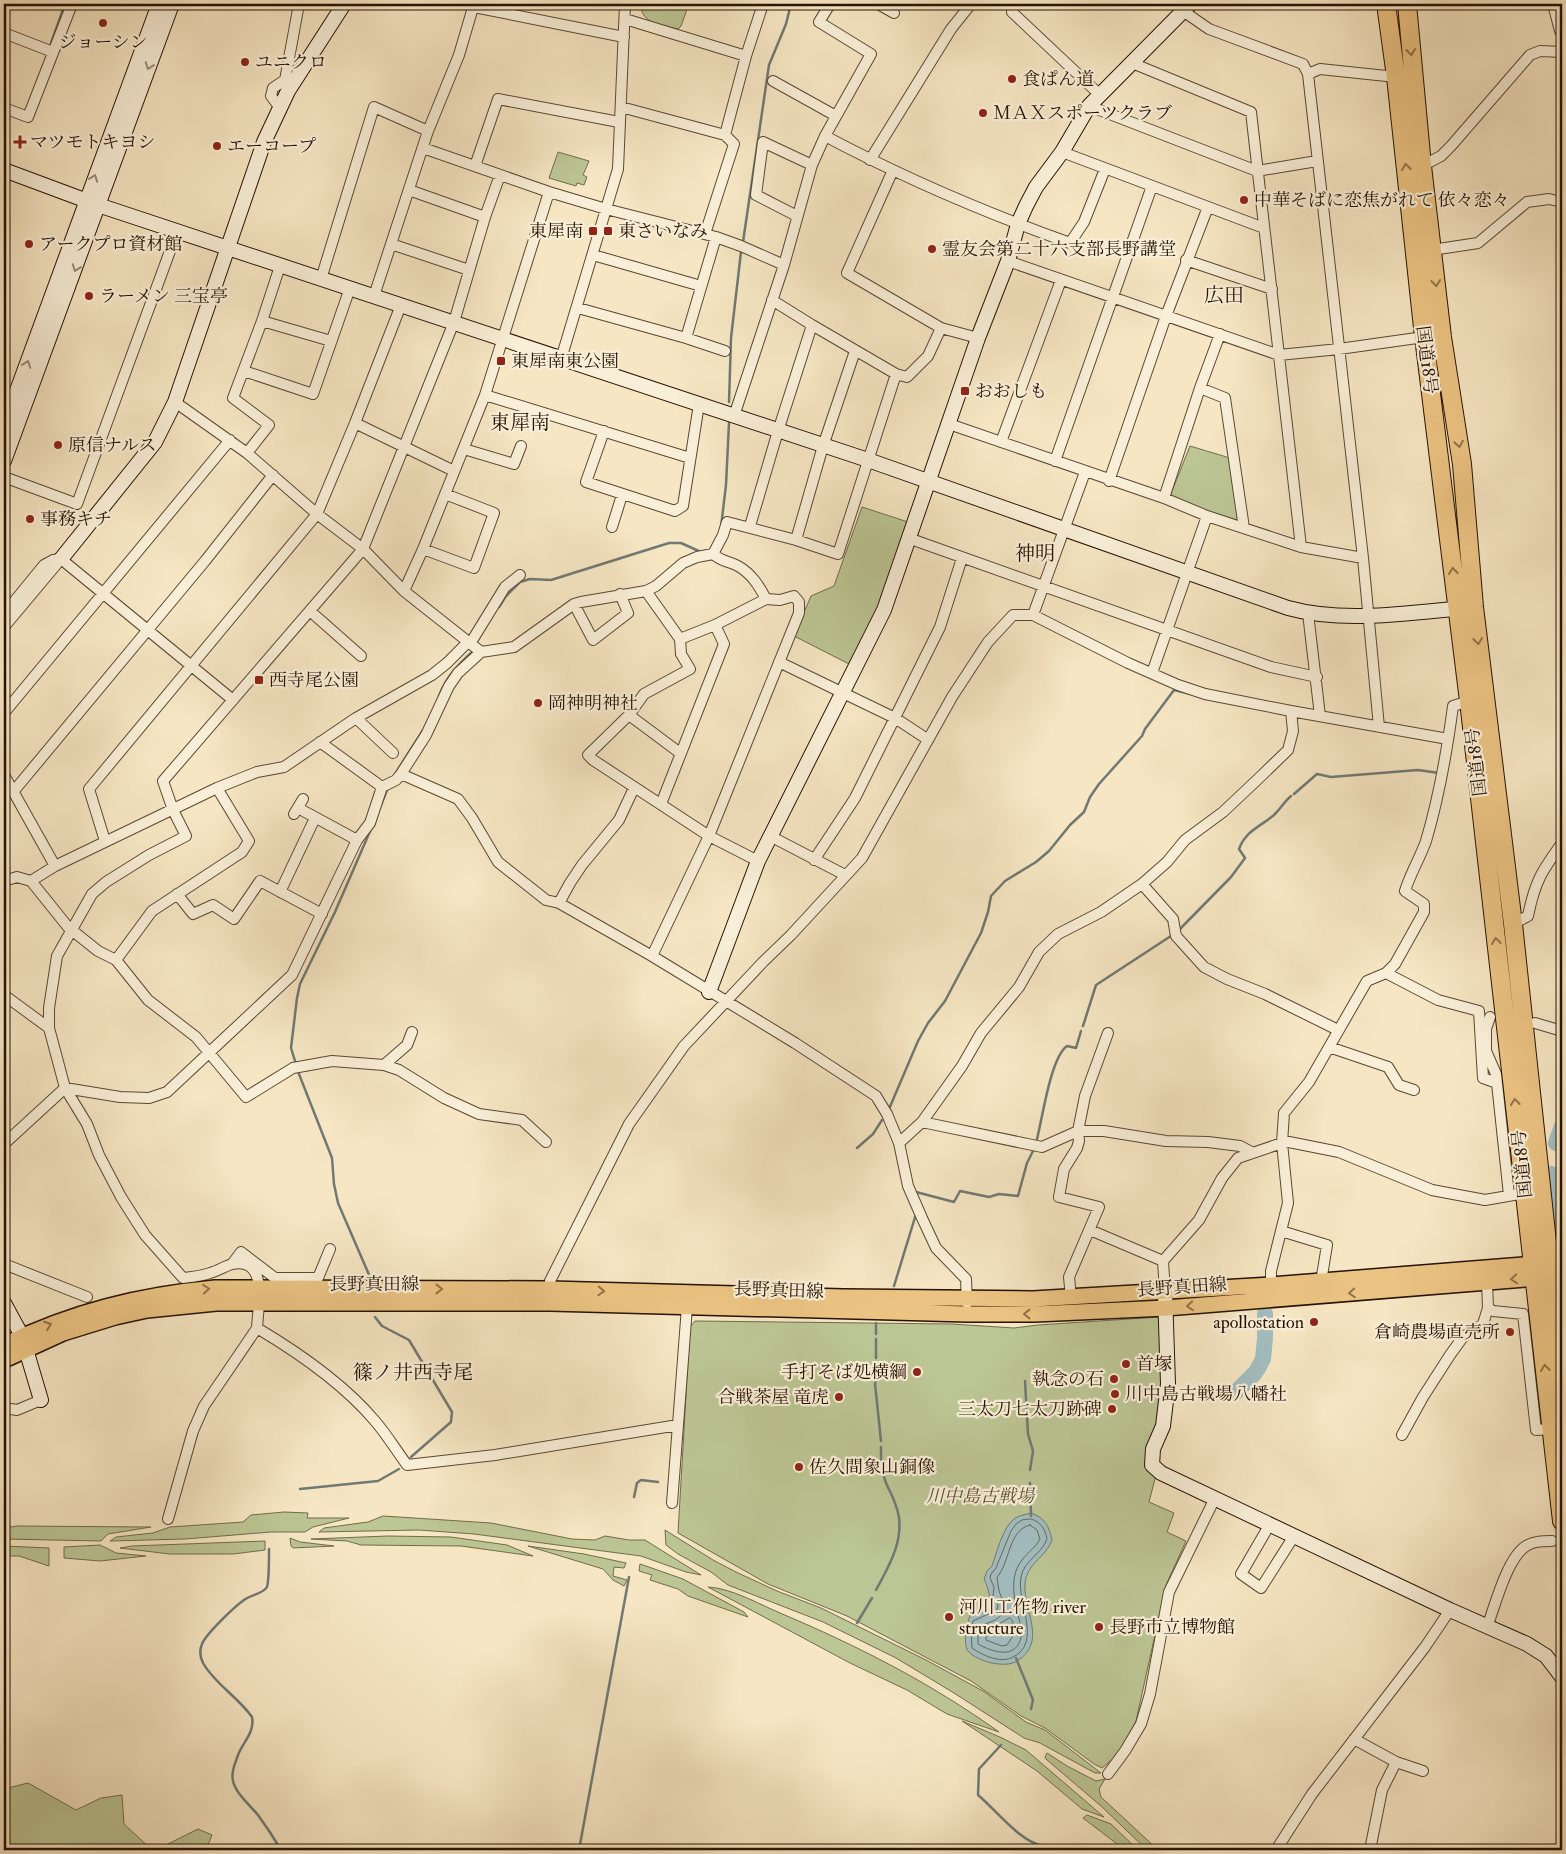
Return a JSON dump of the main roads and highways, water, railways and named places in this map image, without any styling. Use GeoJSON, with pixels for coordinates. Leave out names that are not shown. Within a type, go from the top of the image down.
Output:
{"type":"FeatureCollection","features":[{"type":"Feature","properties":{"kind":"highway","name":"国道18号"},"geometry":{"type":"LineString","coordinates":[[1386,4],[1396,78],[1424,337],[1513,924],[1562,1383]]}},
{"type":"Feature","properties":{"kind":"highway","name":"国道18号"},"geometry":{"type":"LineString","coordinates":[[1407,4],[1422,166],[1442,337],[1462,464],[1469,701],[1517,1194],[1549,1270],[1552,1429],[1562,1521]]}},
{"type":"Feature","properties":{"kind":"main road","name":"長野真田線"},"geometry":{"type":"LineString","coordinates":[[267,1289],[550,1296],[687,1294],[967,1307],[1035,1314],[1165,1300],[1271,1285],[1549,1270]]}},
{"type":"Feature","properties":{"kind":"main road","name":"長野真田線"},"geometry":{"type":"LineString","coordinates":[[4,1360],[16,1342],[147,1310],[216,1303],[267,1289],[317,1283],[550,1296],[687,1307],[967,1307],[1071,1298],[1165,1300],[1487,1282],[1549,1270]]}},
{"type":"Feature","properties":{"kind":"water"},"geometry":{"type":"Polygon","coordinates":[[[1031,1513],[1040,1517],[1046,1523],[1052,1540],[1026,1577],[1025,1594],[1033,1635],[1031,1645],[1026,1653],[1012,1663],[998,1664],[984,1661],[968,1651],[966,1647],[966,1629],[974,1608],[978,1615],[993,1607],[984,1579],[987,1571],[992,1566],[1006,1529],[1017,1517],[1031,1513]]]}},
{"type":"Feature","properties":{"kind":"waterway"},"geometry":{"type":"LineString","coordinates":[[51,43],[65,4]]}},
{"type":"Feature","properties":{"kind":"waterway"},"geometry":{"type":"LineString","coordinates":[[743,242],[769,65],[786,24],[791,4]]}},
{"type":"Feature","properties":{"kind":"waterway"},"geometry":{"type":"LineString","coordinates":[[729,402],[731,338],[741,252]]}},
{"type":"Feature","properties":{"kind":"waterway"},"geometry":{"type":"LineString","coordinates":[[721,527],[726,485],[729,423]]}},
{"type":"Feature","properties":{"kind":"waterway"},"geometry":{"type":"LineString","coordinates":[[499,607],[506,596],[520,582],[530,579],[551,580],[669,543],[681,543],[701,552]]}},
{"type":"Feature","properties":{"kind":"waterway"},"geometry":{"type":"LineString","coordinates":[[439,696],[453,672],[472,652]]}},
{"type":"Feature","properties":{"kind":"waterway"},"geometry":{"type":"LineString","coordinates":[[889,1109],[918,1041],[928,1023],[945,1001],[981,933],[991,896],[1005,881],[1036,862],[1049,851],[1070,825],[1084,812],[1090,797],[1099,784],[1142,736],[1145,729],[1174,690],[1191,694]]}},
{"type":"Feature","properties":{"kind":"waterway"},"geometry":{"type":"LineString","coordinates":[[395,774],[423,730]]}},
{"type":"Feature","properties":{"kind":"waterway"},"geometry":{"type":"LineString","coordinates":[[1294,794],[1317,774],[1331,777],[1418,770],[1439,773]]}},
{"type":"Feature","properties":{"kind":"waterway"},"geometry":{"type":"LineString","coordinates":[[381,805],[387,790]]}},
{"type":"Feature","properties":{"kind":"waterway"},"geometry":{"type":"LineString","coordinates":[[1179,930],[1231,877],[1245,858],[1239,849],[1246,837],[1275,814],[1291,796]]}},
{"type":"Feature","properties":{"kind":"waterway"},"geometry":{"type":"LineString","coordinates":[[296,1064],[291,1048],[300,984],[335,912],[371,829]]}},
{"type":"Feature","properties":{"kind":"waterway"},"geometry":{"type":"LineString","coordinates":[[1083,1026],[1096,985],[1174,934]]}},
{"type":"Feature","properties":{"kind":"waterway"},"geometry":{"type":"LineString","coordinates":[[1036,1143],[1047,1091],[1056,1063],[1067,1046],[1076,1048],[1081,1031]]}},
{"type":"Feature","properties":{"kind":"waterway"},"geometry":{"type":"LineString","coordinates":[[297,1069],[332,1158],[338,1203],[370,1277]]}},
{"type":"Feature","properties":{"kind":"waterway"},"geometry":{"type":"LineString","coordinates":[[857,1148],[873,1134],[882,1120]]}},
{"type":"Feature","properties":{"kind":"waterway"},"geometry":{"type":"LineString","coordinates":[[1556,1143],[1562,1126]]}},
{"type":"Feature","properties":{"kind":"waterway"},"geometry":{"type":"LineString","coordinates":[[916,1192],[954,1202],[960,1191],[989,1197],[999,1194],[1018,1196],[1027,1163],[1034,1149]]}},
{"type":"Feature","properties":{"kind":"waterway"},"geometry":{"type":"LineString","coordinates":[[1551,1174],[1553,1196]]}},
{"type":"Feature","properties":{"kind":"waterway"},"geometry":{"type":"LineString","coordinates":[[1554,1204],[1558,1245],[1562,1248]]}},
{"type":"Feature","properties":{"kind":"waterway"},"geometry":{"type":"LineString","coordinates":[[894,1286],[916,1214]]}},
{"type":"Feature","properties":{"kind":"waterway"},"geometry":{"type":"LineString","coordinates":[[1265,1314],[1265,1335]]}},
{"type":"Feature","properties":{"kind":"waterway"},"geometry":{"type":"LineString","coordinates":[[375,1317],[382,1326],[409,1340],[452,1412],[451,1422],[411,1457]]}},
{"type":"Feature","properties":{"kind":"waterway"},"geometry":{"type":"LineString","coordinates":[[876,1323],[876,1334]]}},
{"type":"Feature","properties":{"kind":"waterway"},"geometry":{"type":"LineString","coordinates":[[1257,1370],[1263,1359],[1265,1338]]}},
{"type":"Feature","properties":{"kind":"waterway"},"geometry":{"type":"LineString","coordinates":[[876,1339],[876,1358]]}},
{"type":"Feature","properties":{"kind":"waterway"},"geometry":{"type":"LineString","coordinates":[[876,1364],[878,1373],[875,1384],[881,1441]]}},
{"type":"Feature","properties":{"kind":"waterway"},"geometry":{"type":"LineString","coordinates":[[1236,1392],[1255,1373]]}},
{"type":"Feature","properties":{"kind":"waterway"},"geometry":{"type":"LineString","coordinates":[[1025,1381],[1028,1434],[1033,1451],[1030,1470]]}},
{"type":"Feature","properties":{"kind":"waterway"},"geometry":{"type":"LineString","coordinates":[[881,1447],[881,1460]]}},
{"type":"Feature","properties":{"kind":"waterway"},"geometry":{"type":"LineString","coordinates":[[876,1590],[895,1550],[899,1528],[899,1517],[882,1465]]}},
{"type":"Feature","properties":{"kind":"waterway"},"geometry":{"type":"LineString","coordinates":[[300,1489],[378,1481],[399,1469]]}},
{"type":"Feature","properties":{"kind":"waterway"},"geometry":{"type":"LineString","coordinates":[[634,1497],[637,1483],[641,1480],[658,1482]]}},
{"type":"Feature","properties":{"kind":"waterway"},"geometry":{"type":"LineString","coordinates":[[1030,1483],[1031,1516]]}},
{"type":"Feature","properties":{"kind":"waterway"},"geometry":{"type":"LineString","coordinates":[[269,1549],[267,1587],[234,1608],[209,1634],[201,1647],[200,1654],[208,1671],[252,1717],[252,1727],[240,1750],[235,1765],[233,1781],[240,1795],[258,1815],[281,1850]]}},
{"type":"Feature","properties":{"kind":"waterway"},"geometry":{"type":"LineString","coordinates":[[579,1850],[629,1577]]}},
{"type":"Feature","properties":{"kind":"waterway"},"geometry":{"type":"LineString","coordinates":[[857,1623],[872,1598]]}},
{"type":"Feature","properties":{"kind":"waterway"},"geometry":{"type":"LineString","coordinates":[[1016,1658],[1033,1700],[1031,1709]]}},
{"type":"Feature","properties":{"kind":"waterway"},"geometry":{"type":"LineString","coordinates":[[1001,1745],[979,1769],[978,1795],[1025,1838],[1043,1846],[1067,1847],[1068,1850]]}},
{"type":"Feature","properties":{"kind":"tunnel"},"geometry":{"type":"LineString","coordinates":[[1552,1541],[1562,1541]]}},
{"type":"Feature","properties":{"kind":"place","name":"ジョーシン"},"geometry":{"type":"Point","coordinates":[103,23]}},
{"type":"Feature","properties":{"kind":"place","name":"ユニクロ"},"geometry":{"type":"Point","coordinates":[245,62]}},
{"type":"Feature","properties":{"kind":"place","name":"食ぱん道"},"geometry":{"type":"Point","coordinates":[1012,79]}},
{"type":"Feature","properties":{"kind":"place","name":"ＭＡＸスポーツクラブ"},"geometry":{"type":"Point","coordinates":[983,113]}},
{"type":"Feature","properties":{"kind":"place","name":"マツモトキヨシ"},"geometry":{"type":"Point","coordinates":[20,142]}},
{"type":"Feature","properties":{"kind":"place","name":"エーコープ"},"geometry":{"type":"Point","coordinates":[217,146]}},
{"type":"Feature","properties":{"kind":"place","name":"中華そばに恋焦がれて 依々恋々"},"geometry":{"type":"Point","coordinates":[1244,200]}},
{"type":"Feature","properties":{"kind":"place","name":"東犀南"},"geometry":{"type":"Point","coordinates":[593,231]}},
{"type":"Feature","properties":{"kind":"place","name":"東さいなみ"},"geometry":{"type":"Point","coordinates":[608,231]}},
{"type":"Feature","properties":{"kind":"place","name":"アークプロ資材館"},"geometry":{"type":"Point","coordinates":[29,244]}},
{"type":"Feature","properties":{"kind":"place","name":"霊友会第二十六支部長野講堂"},"geometry":{"type":"Point","coordinates":[932,249]}},
{"type":"Feature","properties":{"kind":"place","name":"ラーメン 三宝亭"},"geometry":{"type":"Point","coordinates":[89,296]}},
{"type":"Feature","properties":{"kind":"place","name":"東犀南東公園"},"geometry":{"type":"Point","coordinates":[501,361]}},
{"type":"Feature","properties":{"kind":"place","name":"おおしも"},"geometry":{"type":"Point","coordinates":[965,391]}},
{"type":"Feature","properties":{"kind":"place","name":"原信ナルス"},"geometry":{"type":"Point","coordinates":[58,445]}},
{"type":"Feature","properties":{"kind":"place","name":"事務キチ"},"geometry":{"type":"Point","coordinates":[30,519]}},
{"type":"Feature","properties":{"kind":"place","name":"西寺尾公園"},"geometry":{"type":"Point","coordinates":[259,680]}},
{"type":"Feature","properties":{"kind":"place","name":"岡神明神社"},"geometry":{"type":"Point","coordinates":[538,703]}},
{"type":"Feature","properties":{"kind":"place","name":"apollostation"},"geometry":{"type":"Point","coordinates":[1314,1322]}},
{"type":"Feature","properties":{"kind":"place","name":"倉崎農場直売所"},"geometry":{"type":"Point","coordinates":[1510,1332]}},
{"type":"Feature","properties":{"kind":"place","name":"首塚"},"geometry":{"type":"Point","coordinates":[1126,1364]}},
{"type":"Feature","properties":{"kind":"place","name":"手打そば処横綱"},"geometry":{"type":"Point","coordinates":[917,1372]}},
{"type":"Feature","properties":{"kind":"place","name":"執念の石"},"geometry":{"type":"Point","coordinates":[1114,1379]}},
{"type":"Feature","properties":{"kind":"place","name":"川中島古戦場八幡社"},"geometry":{"type":"Point","coordinates":[1115,1394]}},
{"type":"Feature","properties":{"kind":"place","name":"合戦茶屋 竜虎"},"geometry":{"type":"Point","coordinates":[839,1397]}},
{"type":"Feature","properties":{"kind":"place","name":"三太刀七太刀跡碑"},"geometry":{"type":"Point","coordinates":[1112,1409]}},
{"type":"Feature","properties":{"kind":"place","name":"佐久間象山銅像"},"geometry":{"type":"Point","coordinates":[799,1467]}},
{"type":"Feature","properties":{"kind":"place","name":"河川工作物 river structure"},"geometry":{"type":"Point","coordinates":[949,1617]}},
{"type":"Feature","properties":{"kind":"place","name":"長野市立博物館"},"geometry":{"type":"Point","coordinates":[1099,1627]}},
{"type":"Feature","properties":{"kind":"district","name":"広田"},"geometry":{"type":"Point","coordinates":[1224,295]}},
{"type":"Feature","properties":{"kind":"district","name":"東犀南"},"geometry":{"type":"Point","coordinates":[520,422]}},
{"type":"Feature","properties":{"kind":"district","name":"神明"},"geometry":{"type":"Point","coordinates":[1035,553]}},
{"type":"Feature","properties":{"kind":"district","name":"篠ノ井西寺尾"},"geometry":{"type":"Point","coordinates":[413,1372]}},
{"type":"Feature","properties":{"kind":"park label","name":"川中島古戦場"},"geometry":{"type":"Point","coordinates":[980,1496]}}]}
